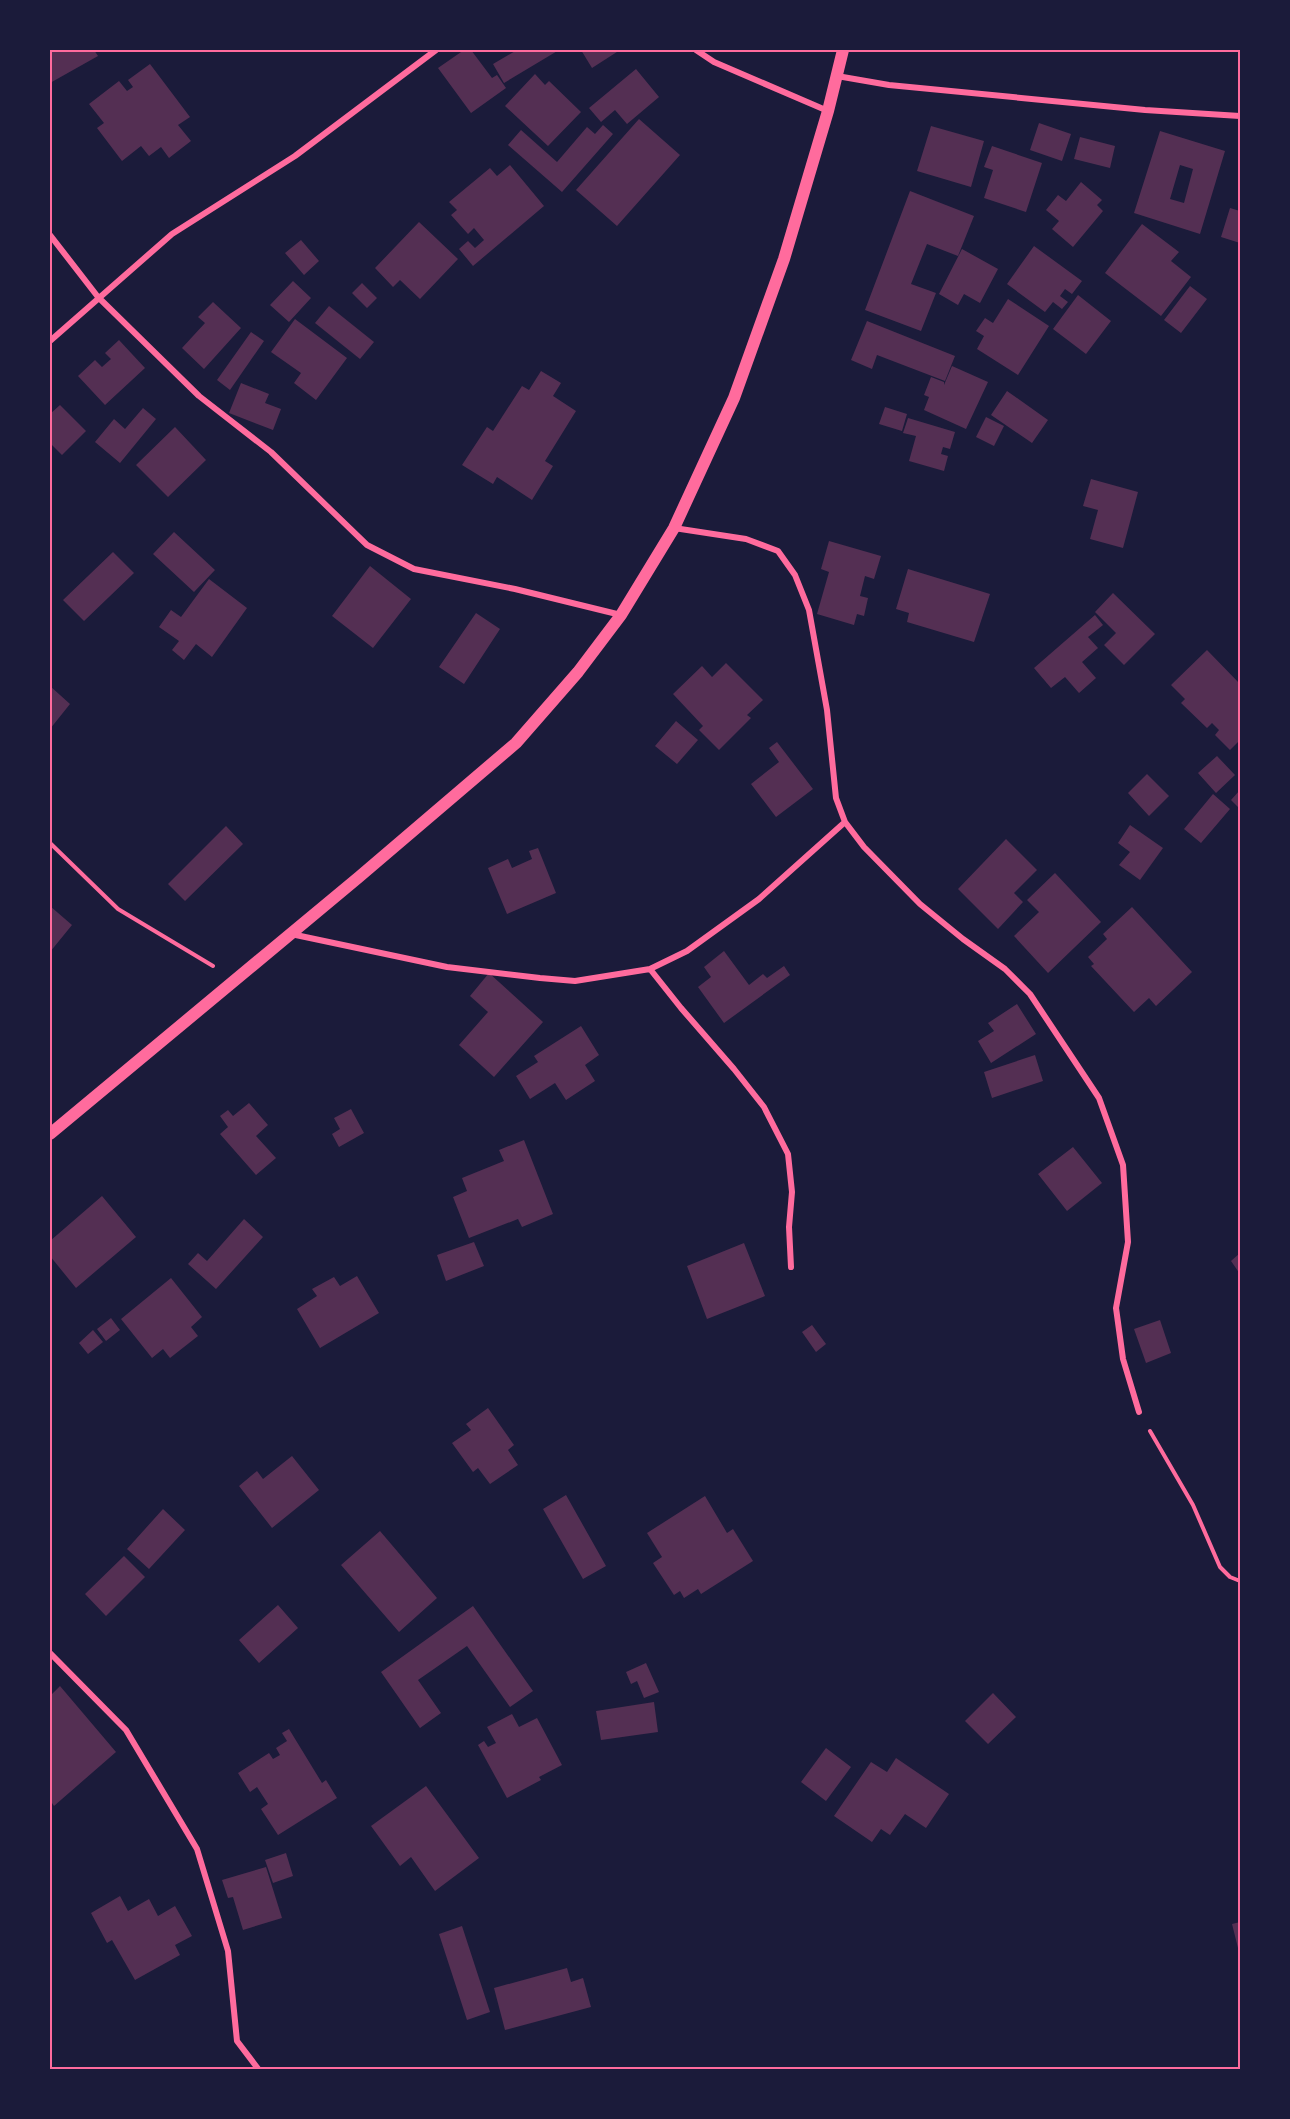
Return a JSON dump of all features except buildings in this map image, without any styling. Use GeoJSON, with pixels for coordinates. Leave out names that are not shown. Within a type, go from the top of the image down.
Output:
{"type":"FeatureCollection","features":[{"type":"Feature","properties":{"kind":"main road"},"geometry":{"type":"LineString","coordinates":[[50,1134],[516,743],[578,672],[621,615],[674,528],[734,398],[784,259],[828,111],[843,50]]}},
{"type":"Feature","properties":{"kind":"street"},"geometry":{"type":"LineString","coordinates":[[50,341],[172,234],[295,156],[436,50]]}},
{"type":"Feature","properties":{"kind":"street"},"geometry":{"type":"LineString","coordinates":[[696,50],[714,62],[828,111]]}},
{"type":"Feature","properties":{"kind":"street"},"geometry":{"type":"LineString","coordinates":[[837,75],[890,85],[1145,110],[1240,116]]}},
{"type":"Feature","properties":{"kind":"street"},"geometry":{"type":"LineString","coordinates":[[50,235],[98,297],[199,396],[271,452],[367,545],[414,569],[515,589],[621,615]]}},
{"type":"Feature","properties":{"kind":"street"},"geometry":{"type":"LineString","coordinates":[[674,528],[746,539],[778,551],[795,575],[809,610],[827,710],[836,798],[845,822],[864,847],[920,904],[1005,969],[1030,994],[1099,1098],[1123,1165],[1128,1242],[1116,1308],[1122,1359],[1139,1412]]}},
{"type":"Feature","properties":{"kind":"street"},"geometry":{"type":"LineString","coordinates":[[291,934],[447,967],[540,978],[575,981],[650,969],[687,951],[759,899],[845,822]]}},
{"type":"Feature","properties":{"kind":"street"},"geometry":{"type":"LineString","coordinates":[[650,969],[764,1107],[788,1154],[792,1192],[789,1227],[791,1267]]}},
{"type":"Feature","properties":{"kind":"street"},"geometry":{"type":"LineString","coordinates":[[50,1653],[126,1730],[197,1849],[228,1951],[237,2041],[259,2070]]}},
{"type":"Feature","properties":{"kind":"path"},"geometry":{"type":"LineString","coordinates":[[50,843],[118,909],[235,980]]}},
{"type":"Feature","properties":{"kind":"path"},"geometry":{"type":"LineString","coordinates":[[1139,1412],[1193,1505],[1220,1567],[1230,1577],[1240,1581]]}}]}
